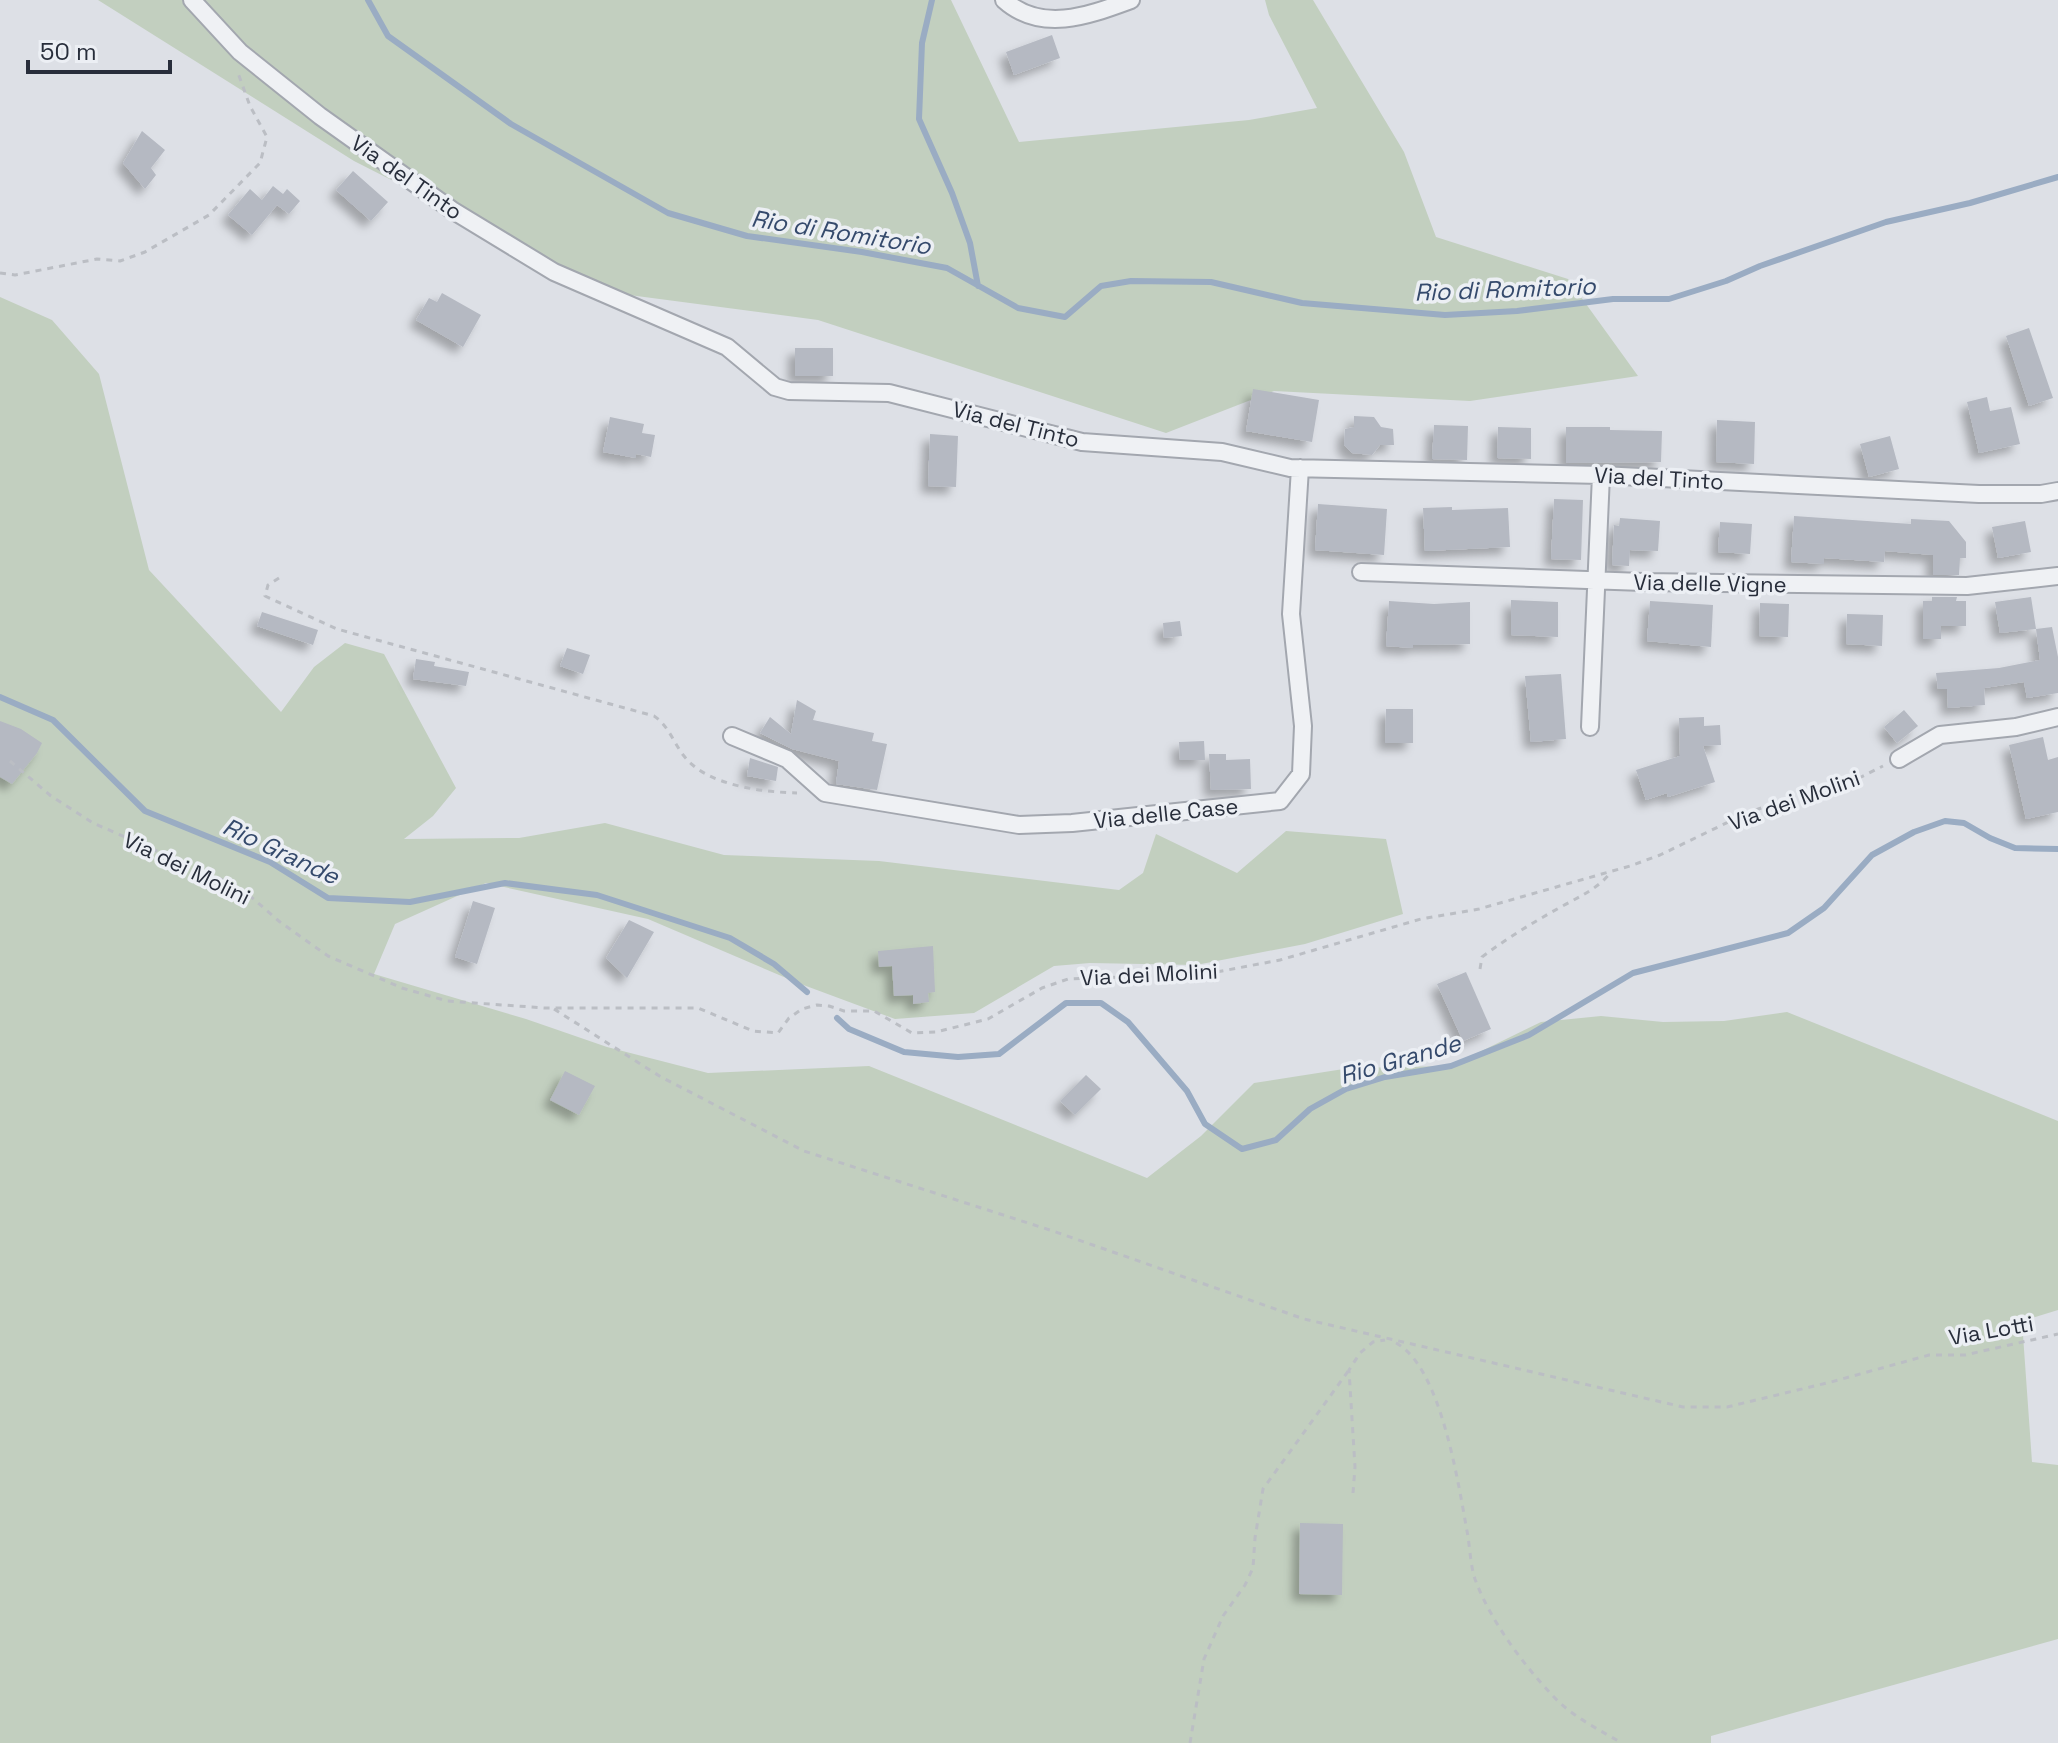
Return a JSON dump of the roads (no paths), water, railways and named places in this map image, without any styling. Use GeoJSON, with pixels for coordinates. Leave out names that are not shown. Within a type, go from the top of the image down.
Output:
{"type":"FeatureCollection","features":[{"type":"Feature","properties":{"kind":"street","name":"Via del Tinto"},"geometry":{"type":"LineString","coordinates":[[192,0],[240,52],[263,71],[320,116],[452,210],[554,272],[727,347],[775,387],[789,391],[889,393],[1082,442],[1222,452],[1300,468],[1601,475],[1979,494],[2058,491]]}},
{"type":"Feature","properties":{"kind":"street"},"geometry":{"type":"LineString","coordinates":[[1004,0],[1028,16],[1066,19],[1088,16],[1131,0]]}},
{"type":"Feature","properties":{"kind":"street","name":"Via delle Case"},"geometry":{"type":"LineString","coordinates":[[732,736],[787,759],[825,793],[1019,825],[1072,823],[1280,801],[1301,774],[1303,726],[1291,614],[1300,468]]}},
{"type":"Feature","properties":{"kind":"street"},"geometry":{"type":"LineString","coordinates":[[1590,727],[1601,475]]}},
{"type":"Feature","properties":{"kind":"street","name":"Via delle Vigne"},"geometry":{"type":"LineString","coordinates":[[1361,572],[1595,580],[1967,586],[2058,576]]}},
{"type":"Feature","properties":{"kind":"street"},"geometry":{"type":"LineString","coordinates":[[1899,759],[1940,735],[2016,727],[2058,717]]}},
{"type":"Feature","properties":{"kind":"waterway","name":"Rio di Romitorio"},"geometry":{"type":"LineString","coordinates":[[368,0],[388,36],[511,124],[668,213],[747,236],[947,268],[1018,308],[1065,317],[1101,286],[1131,281],[1211,282],[1302,303],[1445,315],[1517,311],[1613,299],[1669,299],[1886,222],[1970,203],[2058,177]]}},
{"type":"Feature","properties":{"kind":"waterway"},"geometry":{"type":"LineString","coordinates":[[932,0],[922,43],[919,119],[970,243],[978,286]]}},
{"type":"Feature","properties":{"kind":"waterway","name":"Rio Grande"},"geometry":{"type":"LineString","coordinates":[[0,697],[53,720],[145,811],[270,862],[328,898],[410,902],[505,883],[597,895],[730,938],[774,964],[807,992]]}},
{"type":"Feature","properties":{"kind":"waterway","name":"Rio Grande"},"geometry":{"type":"LineString","coordinates":[[837,1018],[849,1029],[904,1052],[958,1057],[999,1054],[1066,1003],[1101,1003],[1128,1022],[1187,1091],[1205,1124],[1242,1149],[1276,1140],[1310,1109],[1346,1089],[1385,1077],[1451,1066],[1529,1035],[1633,973],[1788,933],[1824,908],[1872,855],[1914,832],[1945,821],[1964,823],[2015,848],[2058,849]]}}]}
